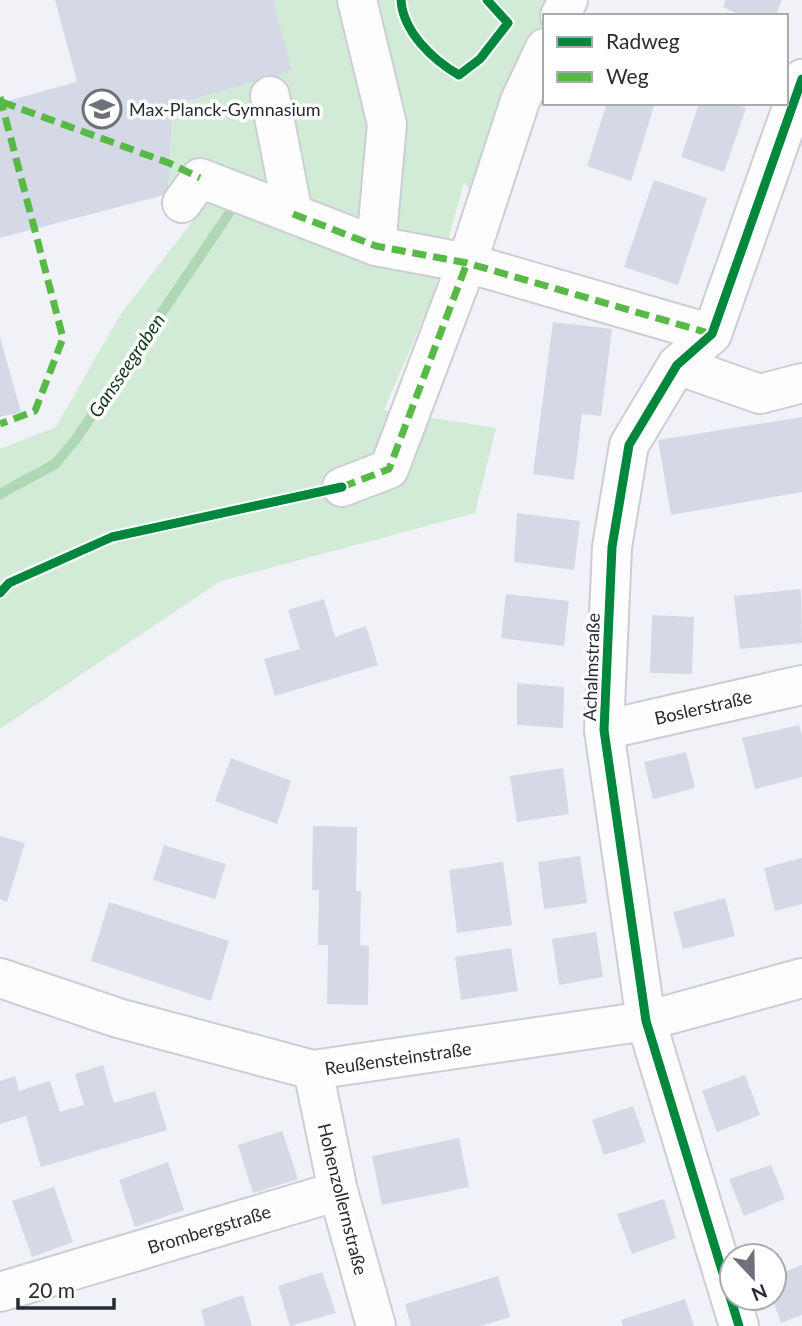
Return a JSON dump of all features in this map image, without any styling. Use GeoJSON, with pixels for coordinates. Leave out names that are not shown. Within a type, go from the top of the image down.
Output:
{"type":"FeatureCollection","features":[{"type":"Feature","properties":{"kind":"street"},"geometry":{"type":"LineString","coordinates":[[357,0],[387,124],[376,246]]}},
{"type":"Feature","properties":{"kind":"street"},"geometry":{"type":"LineString","coordinates":[[342,487],[389,469],[467,263],[520,101],[543,52]]}},
{"type":"Feature","properties":{"kind":"street","name":"Achalmstraße"},"geometry":{"type":"LineString","coordinates":[[739,1326],[646,1021],[604,730],[612,547],[629,444],[677,365],[712,334],[802,79]]}},
{"type":"Feature","properties":{"kind":"street"},"geometry":{"type":"LineString","coordinates":[[270,96],[293,214]]}},
{"type":"Feature","properties":{"kind":"street"},"geometry":{"type":"LineString","coordinates":[[182,204],[200,178],[376,246],[467,263],[712,334]]}},
{"type":"Feature","properties":{"kind":"street"},"geometry":{"type":"LineString","coordinates":[[677,365],[760,394],[802,383]]}},
{"type":"Feature","properties":{"kind":"street","name":"Boslerstraße"},"geometry":{"type":"LineString","coordinates":[[604,730],[802,685]]}},
{"type":"Feature","properties":{"kind":"street","name":"Reußensteinstraße"},"geometry":{"type":"LineString","coordinates":[[0,978],[118,1018],[313,1070],[646,1021],[802,978]]}},
{"type":"Feature","properties":{"kind":"street","name":"Hohenzollernstraße"},"geometry":{"type":"LineString","coordinates":[[313,1070],[338,1191],[376,1326]]}},
{"type":"Feature","properties":{"kind":"street","name":"Brombergstraße"},"geometry":{"type":"LineString","coordinates":[[0,1292],[338,1191]]}},
{"type":"Feature","properties":{"kind":"path"},"geometry":{"type":"LineString","coordinates":[[0,593],[9,583],[112,537],[342,487]]}},
{"type":"Feature","properties":{"kind":"green space"},"geometry":{"type":"Polygon","coordinates":[[[273,0],[554,0],[547,14],[543,14],[543,23],[511,90],[476,199],[464,182],[433,296],[384,410],[496,428],[475,513],[221,581],[0,729],[0,449],[56,427],[120,315],[192,222],[182,204],[168,194],[173,105],[291,71],[273,0]]]}},
{"type":"Feature","properties":{"kind":"building","name":"Max-Planck-Gymnasium"},"geometry":{"type":"Polygon","coordinates":[[[55,0],[273,0],[292,71],[173,105],[168,194],[0,238],[0,103],[77,82],[55,0]]]}},
{"type":"Feature","properties":{"kind":"building"},"geometry":{"type":"Polygon","coordinates":[[[726,0],[782,0],[776,14],[738,14],[723,7],[726,0]]]}},
{"type":"Feature","properties":{"kind":"building"},"geometry":{"type":"Polygon","coordinates":[[[606,105],[654,105],[631,181],[587,166],[606,105]]]}},
{"type":"Feature","properties":{"kind":"building"},"geometry":{"type":"Polygon","coordinates":[[[698,105],[738,105],[746,108],[724,172],[681,157],[698,105]]]}},
{"type":"Feature","properties":{"kind":"building"},"geometry":{"type":"Polygon","coordinates":[[[654,180],[707,198],[678,285],[624,267],[654,180]]]}},
{"type":"Feature","properties":{"kind":"building"},"geometry":{"type":"Polygon","coordinates":[[[553,322],[612,329],[601,416],[582,414],[574,480],[533,474],[553,322]]]}},
{"type":"Feature","properties":{"kind":"building"},"geometry":{"type":"Polygon","coordinates":[[[0,337],[21,412],[0,417],[0,337]]]}},
{"type":"Feature","properties":{"kind":"building"},"geometry":{"type":"Polygon","coordinates":[[[802,417],[802,492],[671,515],[658,440],[802,417]]]}},
{"type":"Feature","properties":{"kind":"building"},"geometry":{"type":"Polygon","coordinates":[[[517,513],[580,521],[574,570],[514,562],[517,513]]]}},
{"type":"Feature","properties":{"kind":"building"},"geometry":{"type":"Polygon","coordinates":[[[801,589],[802,643],[740,649],[734,596],[801,589]]]}},
{"type":"Feature","properties":{"kind":"building"},"geometry":{"type":"Polygon","coordinates":[[[506,594],[569,601],[564,646],[501,638],[506,594]]]}},
{"type":"Feature","properties":{"kind":"building"},"geometry":{"type":"Polygon","coordinates":[[[324,599],[335,637],[366,626],[378,665],[275,696],[264,659],[300,649],[288,610],[324,599]]]}},
{"type":"Feature","properties":{"kind":"building"},"geometry":{"type":"Polygon","coordinates":[[[652,615],[694,617],[692,674],[650,673],[652,615]]]}},
{"type":"Feature","properties":{"kind":"building"},"geometry":{"type":"Polygon","coordinates":[[[517,683],[564,687],[563,728],[517,725],[517,683]]]}},
{"type":"Feature","properties":{"kind":"building"},"geometry":{"type":"Polygon","coordinates":[[[799,725],[802,736],[802,777],[755,789],[742,738],[799,725]]]}},
{"type":"Feature","properties":{"kind":"building"},"geometry":{"type":"Polygon","coordinates":[[[686,752],[695,788],[653,799],[644,762],[686,752]]]}},
{"type":"Feature","properties":{"kind":"building"},"geometry":{"type":"Polygon","coordinates":[[[231,758],[291,781],[277,824],[215,801],[231,758]]]}},
{"type":"Feature","properties":{"kind":"building"},"geometry":{"type":"Polygon","coordinates":[[[563,768],[569,814],[517,822],[510,776],[563,768]]]}},
{"type":"Feature","properties":{"kind":"building"},"geometry":{"type":"Polygon","coordinates":[[[313,826],[357,827],[356,891],[361,891],[360,945],[369,946],[368,1005],[327,1004],[328,945],[318,945],[319,890],[312,890],[313,826]]]}},
{"type":"Feature","properties":{"kind":"building"},"geometry":{"type":"Polygon","coordinates":[[[0,836],[25,843],[7,902],[0,899],[0,836]]]}},
{"type":"Feature","properties":{"kind":"building"},"geometry":{"type":"Polygon","coordinates":[[[164,845],[226,864],[215,899],[153,880],[164,845]]]}},
{"type":"Feature","properties":{"kind":"building"},"geometry":{"type":"Polygon","coordinates":[[[580,856],[587,903],[544,909],[538,862],[580,856]]]}},
{"type":"Feature","properties":{"kind":"building"},"geometry":{"type":"Polygon","coordinates":[[[802,858],[802,904],[775,911],[764,868],[802,858]]]}},
{"type":"Feature","properties":{"kind":"building"},"geometry":{"type":"Polygon","coordinates":[[[503,862],[512,925],[457,933],[449,870],[503,862]]]}},
{"type":"Feature","properties":{"kind":"building"},"geometry":{"type":"Polygon","coordinates":[[[725,898],[735,936],[683,949],[673,912],[725,898]]]}},
{"type":"Feature","properties":{"kind":"building"},"geometry":{"type":"Polygon","coordinates":[[[109,902],[229,941],[211,1001],[91,961],[109,902]]]}},
{"type":"Feature","properties":{"kind":"building"},"geometry":{"type":"Polygon","coordinates":[[[596,932],[603,977],[559,985],[552,939],[596,932]]]}},
{"type":"Feature","properties":{"kind":"building"},"geometry":{"type":"Polygon","coordinates":[[[511,948],[518,991],[461,1000],[455,957],[511,948]]]}},
{"type":"Feature","properties":{"kind":"building"},"geometry":{"type":"Polygon","coordinates":[[[103,1065],[114,1103],[155,1091],[167,1130],[41,1167],[26,1116],[0,1124],[0,1081],[15,1076],[19,1091],[50,1081],[60,1112],[84,1105],[75,1074],[103,1065]]]}},
{"type":"Feature","properties":{"kind":"building"},"geometry":{"type":"Polygon","coordinates":[[[745,1075],[760,1115],[717,1132],[702,1091],[745,1075]]]}},
{"type":"Feature","properties":{"kind":"building"},"geometry":{"type":"Polygon","coordinates":[[[633,1106],[646,1142],[604,1155],[592,1120],[633,1106]]]}},
{"type":"Feature","properties":{"kind":"building"},"geometry":{"type":"Polygon","coordinates":[[[282,1131],[298,1179],[253,1193],[238,1145],[282,1131]]]}},
{"type":"Feature","properties":{"kind":"building"},"geometry":{"type":"Polygon","coordinates":[[[459,1138],[469,1187],[382,1205],[372,1156],[459,1138]]]}},
{"type":"Feature","properties":{"kind":"building"},"geometry":{"type":"Polygon","coordinates":[[[168,1162],[184,1210],[135,1227],[119,1180],[168,1162]]]}},
{"type":"Feature","properties":{"kind":"building"},"geometry":{"type":"Polygon","coordinates":[[[771,1165],[785,1199],[744,1216],[729,1179],[771,1165]]]}},
{"type":"Feature","properties":{"kind":"building"},"geometry":{"type":"Polygon","coordinates":[[[54,1187],[73,1242],[32,1257],[12,1201],[54,1187]]]}},
{"type":"Feature","properties":{"kind":"building"},"geometry":{"type":"Polygon","coordinates":[[[664,1199],[676,1238],[632,1254],[617,1214],[664,1199]]]}},
{"type":"Feature","properties":{"kind":"building"},"geometry":{"type":"Polygon","coordinates":[[[802,1265],[802,1315],[781,1323],[777,1312],[788,1312],[788,1270],[802,1265]]]}},
{"type":"Feature","properties":{"kind":"building"},"geometry":{"type":"Polygon","coordinates":[[[322,1272],[336,1313],[290,1326],[278,1286],[322,1272]]]}},
{"type":"Feature","properties":{"kind":"building"},"geometry":{"type":"Polygon","coordinates":[[[498,1276],[510,1317],[481,1326],[411,1326],[405,1304],[498,1276]]]}},
{"type":"Feature","properties":{"kind":"building"},"geometry":{"type":"Polygon","coordinates":[[[243,1295],[252,1326],[205,1326],[201,1310],[243,1295]]]}},
{"type":"Feature","properties":{"kind":"building"},"geometry":{"type":"Polygon","coordinates":[[[685,1299],[694,1326],[623,1326],[621,1320],[685,1299]]]}},
{"type":"Feature","properties":{"kind":"waterway","name":"Gansseegraben"},"geometry":{"type":"LineString","coordinates":[[0,494],[55,464],[76,439],[230,212]]}},
{"type":"Feature","properties":{"kind":"marked path"},"geometry":{"type":"LineString","coordinates":[[0,97],[63,338],[35,411],[0,424]]}},
{"type":"Feature","properties":{"kind":"marked path"},"geometry":{"type":"LineString","coordinates":[[2,102],[169,163],[200,178]]}},
{"type":"Feature","properties":{"kind":"marked path"},"geometry":{"type":"LineString","coordinates":[[293,214],[376,246],[467,263],[712,334]]}},
{"type":"Feature","properties":{"kind":"marked path"},"geometry":{"type":"LineString","coordinates":[[342,487],[389,469],[467,263]]}},
{"type":"Feature","properties":{"kind":"cycle path"},"geometry":{"type":"LineString","coordinates":[[401,0],[403,12],[413,34],[430,53],[459,75],[480,59],[508,23],[487,0]]}},
{"type":"Feature","properties":{"kind":"cycle path"},"geometry":{"type":"LineString","coordinates":[[739,1326],[646,1021],[604,730],[612,547],[629,445],[677,365],[712,334],[802,79]]}},
{"type":"Feature","properties":{"kind":"cycle path"},"geometry":{"type":"LineString","coordinates":[[0,593],[9,583],[112,537],[342,487]]}},
{"type":"Feature","properties":{"kind":"place","name":"Max-Planck-Gymnasium"},"geometry":{"type":"Point","coordinates":[102,109]}}]}
